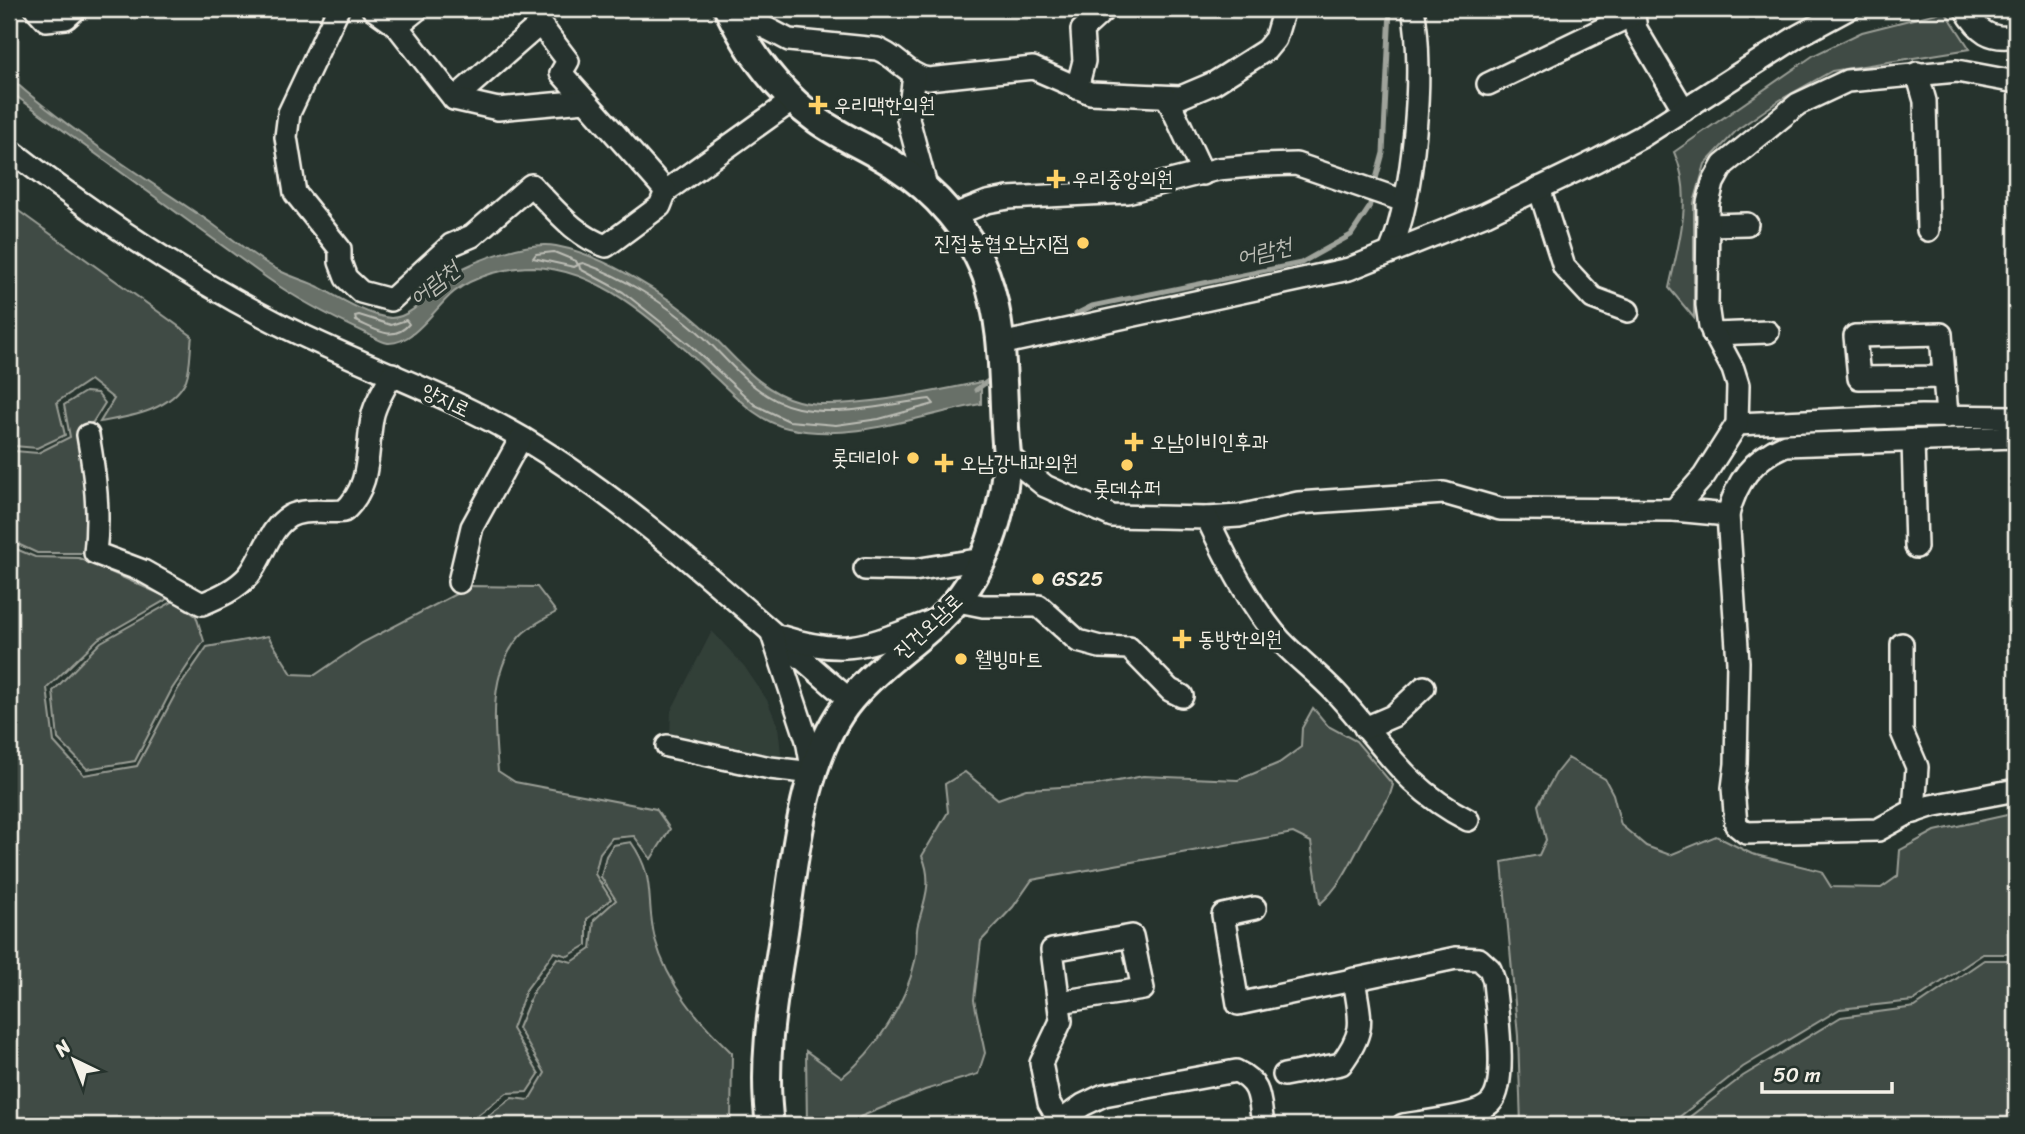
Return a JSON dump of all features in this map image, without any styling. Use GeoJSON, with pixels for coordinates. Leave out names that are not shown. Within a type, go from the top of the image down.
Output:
{"type":"FeatureCollection","features":[{"type":"Feature","properties":{"kind":"main road","name":"진건오남로"},"geometry":{"type":"LineString","coordinates":[[729,9],[752,51],[793,100],[819,121],[897,166],[927,190],[966,234],[985,274],[1000,344],[1007,455],[998,511],[983,559],[949,610],[850,701],[823,749],[813,774],[801,826],[768,1034],[766,1079],[770,1125]]}},
{"type":"Feature","properties":{"kind":"street"},"geometry":{"type":"LineString","coordinates":[[36,9],[46,19],[66,18],[76,9]]}},
{"type":"Feature","properties":{"kind":"street"},"geometry":{"type":"LineString","coordinates":[[338,9],[289,113],[286,136],[296,193],[340,249],[340,262],[346,278],[361,292],[391,300],[452,245],[472,236],[531,185],[576,230],[590,241],[606,246],[660,206],[666,191],[793,100]]}},
{"type":"Feature","properties":{"kind":"street"},"geometry":{"type":"LineString","coordinates":[[373,9],[397,26],[454,99],[498,109],[585,101]]}},
{"type":"Feature","properties":{"kind":"street"},"geometry":{"type":"LineString","coordinates":[[397,26],[418,9]]}},
{"type":"Feature","properties":{"kind":"street"},"geometry":{"type":"LineString","coordinates":[[729,9],[789,40],[877,49],[889,53],[914,76],[946,78],[1033,68],[1048,72],[1077,88],[1108,96],[1168,99],[1202,89],[1266,51],[1275,39],[1284,9]]}},
{"type":"Feature","properties":{"kind":"street"},"geometry":{"type":"LineString","coordinates":[[1077,88],[1084,61],[1082,30],[1105,9]]}},
{"type":"Feature","properties":{"kind":"street"},"geometry":{"type":"LineString","coordinates":[[1390,252],[1398,234],[1394,198],[1415,119],[1419,54],[1413,9]]}},
{"type":"Feature","properties":{"kind":"street"},"geometry":{"type":"LineString","coordinates":[[1000,344],[1349,269],[1539,188],[1607,155],[1684,110],[1798,36],[1848,9]]}},
{"type":"Feature","properties":{"kind":"street"},"geometry":{"type":"LineString","coordinates":[[1965,9],[1975,27],[1996,39],[2016,36]]}},
{"type":"Feature","properties":{"kind":"street"},"geometry":{"type":"LineString","coordinates":[[1488,84],[1633,11],[1636,29],[1684,110]]}},
{"type":"Feature","properties":{"kind":"street"},"geometry":{"type":"LineString","coordinates":[[454,99],[540,24],[568,61],[561,73],[666,191]]}},
{"type":"Feature","properties":{"kind":"street"},"geometry":{"type":"LineString","coordinates":[[1674,510],[1704,475],[1737,424],[1738,385],[1733,369],[1713,334],[1707,305],[1711,193],[1723,165],[1798,104],[1847,82],[1957,71],[2016,82]]}},
{"type":"Feature","properties":{"kind":"street"},"geometry":{"type":"LineString","coordinates":[[1917,73],[1924,100],[1928,230]]}},
{"type":"Feature","properties":{"kind":"street"},"geometry":{"type":"LineString","coordinates":[[914,76],[908,119],[927,190]]}},
{"type":"Feature","properties":{"kind":"street"},"geometry":{"type":"LineString","coordinates":[[1168,99],[1203,174]]}},
{"type":"Feature","properties":{"kind":"street","name":"양지로"},"geometry":{"type":"LineString","coordinates":[[9,149],[142,246],[214,289],[282,326],[392,374],[521,438],[558,460],[667,542],[850,701]]}},
{"type":"Feature","properties":{"kind":"street"},"geometry":{"type":"LineString","coordinates":[[951,216],[987,202],[1008,198],[1127,192],[1203,174],[1262,165],[1296,164],[1394,198]]}},
{"type":"Feature","properties":{"kind":"street"},"geometry":{"type":"LineString","coordinates":[[1539,188],[1564,267],[1593,298],[1628,311]]}},
{"type":"Feature","properties":{"kind":"street"},"geometry":{"type":"LineString","coordinates":[[1708,225],[1747,224]]}},
{"type":"Feature","properties":{"kind":"street"},"geometry":{"type":"LineString","coordinates":[[1713,334],[1768,332]]}},
{"type":"Feature","properties":{"kind":"street"},"geometry":{"type":"LineString","coordinates":[[88,435],[96,478],[99,523],[95,553],[144,571],[202,604],[235,588],[247,577],[278,527],[290,516],[305,512],[344,511],[355,502],[369,463],[372,417],[392,374]]}},
{"type":"Feature","properties":{"kind":"street"},"geometry":{"type":"LineString","coordinates":[[1944,377],[1947,417]]}},
{"type":"Feature","properties":{"kind":"street"},"geometry":{"type":"LineString","coordinates":[[1737,424],[2016,417]]}},
{"type":"Feature","properties":{"kind":"street"},"geometry":{"type":"LineString","coordinates":[[2016,437],[1785,445],[1766,454],[1749,468],[1733,492],[1728,515],[1738,662],[1733,788],[1736,825],[1746,833],[1772,834],[1878,830],[1914,812],[2016,790]]}},
{"type":"Feature","properties":{"kind":"street"},"geometry":{"type":"LineString","coordinates":[[459,582],[472,527],[521,438]]}},
{"type":"Feature","properties":{"kind":"street"},"geometry":{"type":"LineString","coordinates":[[1913,440],[1916,547]]}},
{"type":"Feature","properties":{"kind":"street"},"geometry":{"type":"LineString","coordinates":[[1007,455],[1045,486],[1112,516],[1239,516],[1298,503],[1444,493],[1500,509],[1674,510],[1728,515]]}},
{"type":"Feature","properties":{"kind":"street"},"geometry":{"type":"LineString","coordinates":[[1207,518],[1229,565],[1282,642],[1335,692],[1428,797],[1468,820]]}},
{"type":"Feature","properties":{"kind":"street"},"geometry":{"type":"LineString","coordinates":[[865,569],[915,570],[983,559]]}},
{"type":"Feature","properties":{"kind":"street"},"geometry":{"type":"LineString","coordinates":[[772,635],[813,647],[854,649],[949,610],[983,606],[1039,606],[1078,641],[1100,648],[1129,648],[1170,690],[1182,696]]}},
{"type":"Feature","properties":{"kind":"street"},"geometry":{"type":"LineString","coordinates":[[667,746],[813,774],[807,740],[772,635]]}},
{"type":"Feature","properties":{"kind":"street"},"geometry":{"type":"LineString","coordinates":[[1902,644],[1902,732],[1917,767],[1914,812]]}},
{"type":"Feature","properties":{"kind":"street"},"geometry":{"type":"LineString","coordinates":[[1365,729],[1393,716],[1424,687]]}},
{"type":"Feature","properties":{"kind":"street"},"geometry":{"type":"LineString","coordinates":[[1255,908],[1223,915],[1238,1004],[1456,958],[1479,959],[1490,969],[1494,981],[1499,1063],[1497,1088],[1492,1102],[1480,1110],[1403,1125]]}},
{"type":"Feature","properties":{"kind":"street"},"geometry":{"type":"LineString","coordinates":[[1059,1002],[1143,989],[1132,936],[1052,950],[1061,1021],[1041,1063],[1049,1103],[1061,1123],[1083,1105],[1104,1095],[1236,1071],[1251,1078],[1258,1091],[1264,1125]]}},
{"type":"Feature","properties":{"kind":"street"},"geometry":{"type":"LineString","coordinates":[[1284,1075],[1340,1063],[1354,1046],[1361,1029],[1353,979]]}},
{"type":"Feature","properties":{"kind":"shaded area"},"geometry":{"type":"Polygon","coordinates":[[[1945,11],[1970,49],[1832,71],[1780,100],[1738,129],[1705,164],[1694,203],[1694,318],[1669,288],[1684,202],[1680,169],[1674,152],[1814,55],[1862,32],[1945,11]]]}},
{"type":"Feature","properties":{"kind":"shaded area"},"geometry":{"type":"Polygon","coordinates":[[[9,204],[192,336],[186,380],[170,399],[148,411],[100,422],[114,399],[90,380],[57,402],[65,435],[37,448],[14,446],[9,452],[9,204]]]}},
{"type":"Feature","properties":{"kind":"shaded area"},"geometry":{"type":"Polygon","coordinates":[[[85,392],[97,393],[105,403],[93,422],[80,431],[91,527],[84,553],[37,553],[9,540],[9,458],[15,451],[38,453],[70,437],[64,405],[85,392]]]}},
{"type":"Feature","properties":{"kind":"shaded area"},"geometry":{"type":"Polygon","coordinates":[[[9,546],[35,557],[79,558],[169,598],[98,639],[47,688],[54,742],[84,775],[137,766],[178,689],[207,647],[268,636],[292,674],[315,675],[362,643],[471,586],[537,587],[556,612],[520,636],[502,666],[495,700],[498,771],[515,782],[656,809],[670,829],[651,859],[634,836],[612,838],[600,853],[595,874],[611,899],[587,919],[587,945],[568,956],[554,952],[526,990],[512,1029],[539,1074],[527,1092],[507,1093],[478,1115],[478,1125],[9,1125],[9,546]]]}},
{"type":"Feature","properties":{"kind":"shaded area"},"geometry":{"type":"Polygon","coordinates":[[[174,601],[196,616],[204,641],[172,689],[135,761],[87,769],[58,739],[53,691],[101,642],[174,601]]]}},
{"type":"Feature","properties":{"kind":"shaded area"},"geometry":{"type":"Polygon","coordinates":[[[712,631],[744,666],[767,700],[778,726],[782,762],[670,737],[671,711],[712,631]]]}},
{"type":"Feature","properties":{"kind":"shaded area"},"geometry":{"type":"Polygon","coordinates":[[[1313,708],[1328,726],[1356,741],[1393,785],[1337,886],[1320,904],[1311,842],[1293,833],[1032,880],[1013,907],[981,941],[974,1000],[985,1053],[978,1074],[925,1090],[860,1117],[861,1125],[807,1125],[806,1051],[842,1077],[878,1040],[905,993],[915,961],[917,928],[927,890],[927,874],[922,856],[948,812],[945,784],[965,772],[998,799],[1026,789],[1097,785],[1143,776],[1238,780],[1279,763],[1301,747],[1302,728],[1313,708]]]}},
{"type":"Feature","properties":{"kind":"shaded area"},"geometry":{"type":"Polygon","coordinates":[[[1568,758],[1605,779],[1613,794],[1621,825],[1646,846],[1670,855],[1716,836],[1752,854],[1821,871],[1831,887],[1881,888],[1898,876],[1900,850],[1935,831],[2016,813],[2016,954],[1983,954],[1913,1001],[1840,1009],[1743,1067],[1669,1125],[1521,1125],[1518,1036],[1502,862],[1539,855],[1546,840],[1538,805],[1568,758]]]}},
{"type":"Feature","properties":{"kind":"shaded area"},"geometry":{"type":"Polygon","coordinates":[[[631,842],[644,867],[655,939],[668,972],[696,1015],[732,1053],[731,1125],[484,1125],[484,1119],[512,1098],[529,1100],[545,1073],[518,1028],[533,992],[557,958],[572,962],[591,949],[594,920],[616,900],[601,877],[606,856],[613,845],[631,842]]]}},
{"type":"Feature","properties":{"kind":"shaded area"},"geometry":{"type":"Polygon","coordinates":[[[1984,960],[2016,960],[2016,1125],[1679,1125],[1743,1076],[1841,1017],[1915,1007],[1984,960]]]}},
{"type":"Feature","properties":{"kind":"water"},"geometry":{"type":"Polygon","coordinates":[[[9,77],[80,133],[262,260],[373,314],[400,317],[416,307],[454,273],[489,257],[532,246],[556,246],[593,258],[653,289],[702,326],[757,379],[783,396],[816,404],[837,404],[888,399],[981,382],[981,404],[861,430],[812,432],[778,425],[750,409],[658,325],[611,292],[587,279],[533,267],[502,271],[471,281],[454,292],[407,338],[388,343],[379,340],[314,307],[267,278],[9,91],[9,77]]]}},
{"type":"Feature","properties":{"kind":"waterway","name":"어람천"},"geometry":{"type":"LineString","coordinates":[[1374,186],[1383,153],[1390,9]]}},
{"type":"Feature","properties":{"kind":"waterway","name":"어람천"},"geometry":{"type":"LineString","coordinates":[[1076,314],[1092,306],[1301,263],[1351,235],[1369,208],[1372,196]]}},
{"type":"Feature","properties":{"kind":"waterway","name":"어람천"},"geometry":{"type":"LineString","coordinates":[[976,390],[988,381]]}},
{"type":"Feature","properties":{"kind":"place","name":"우리맥한의원"},"geometry":{"type":"Point","coordinates":[818,105]}},
{"type":"Feature","properties":{"kind":"place","name":"우리중앙의원"},"geometry":{"type":"Point","coordinates":[1056,179]}},
{"type":"Feature","properties":{"kind":"place","name":"진접농협오남지점"},"geometry":{"type":"Point","coordinates":[1083,243]}},
{"type":"Feature","properties":{"kind":"place","name":"오남이비인후과"},"geometry":{"type":"Point","coordinates":[1134,442]}},
{"type":"Feature","properties":{"kind":"place","name":"롯데리아"},"geometry":{"type":"Point","coordinates":[913,458]}},
{"type":"Feature","properties":{"kind":"place","name":"오남강내과의원"},"geometry":{"type":"Point","coordinates":[944,463]}},
{"type":"Feature","properties":{"kind":"place","name":"롯데슈퍼"},"geometry":{"type":"Point","coordinates":[1127,465]}},
{"type":"Feature","properties":{"kind":"place","name":"GS25"},"geometry":{"type":"Point","coordinates":[1038,579]}},
{"type":"Feature","properties":{"kind":"place","name":"동방한의원"},"geometry":{"type":"Point","coordinates":[1182,639]}},
{"type":"Feature","properties":{"kind":"place","name":"웰빙마트"},"geometry":{"type":"Point","coordinates":[961,659]}}]}
